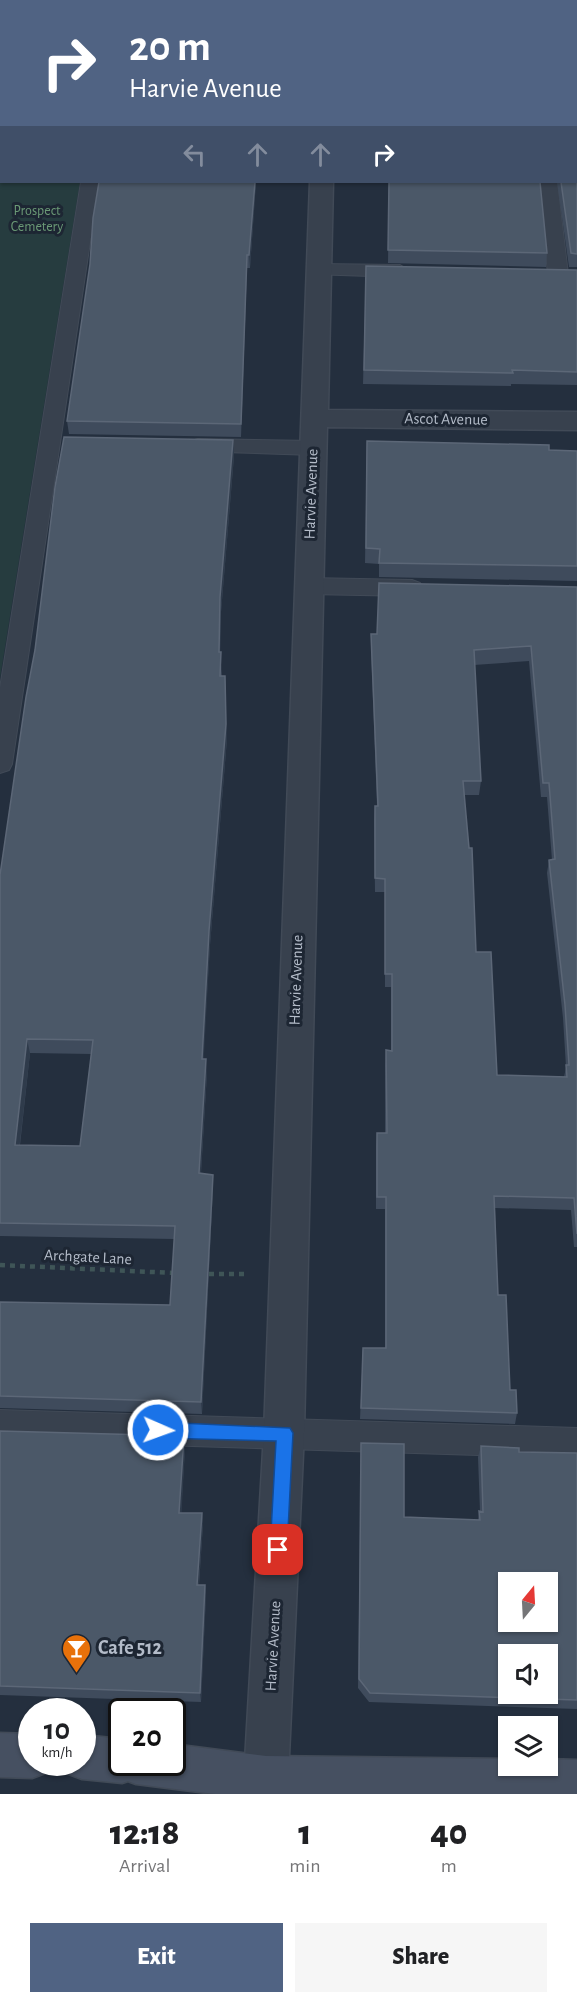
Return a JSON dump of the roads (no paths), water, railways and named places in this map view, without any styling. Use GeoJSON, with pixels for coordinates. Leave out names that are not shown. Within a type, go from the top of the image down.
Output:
{"type":"FeatureCollection","features":[{"type":"Feature","properties":{"kind":"main road"},"geometry":{"type":"LineString","coordinates":[[0,1755],[18,1756]]}},
{"type":"Feature","properties":{"kind":"main road"},"geometry":{"type":"LineString","coordinates":[[186,1768],[266,1778],[577,1782]]}},
{"type":"Feature","properties":{"kind":"street","name":"Harvie Avenue"},"geometry":{"type":"LineString","coordinates":[[266,1778],[284,1433],[321,183]]}},
{"type":"Feature","properties":{"kind":"street","name":"Ascot Avenue"},"geometry":{"type":"LineString","coordinates":[[314,433],[577,421]]}},
{"type":"Feature","properties":{"kind":"lane"},"geometry":{"type":"LineString","coordinates":[[0,764],[90,183]]}},
{"type":"Feature","properties":{"kind":"lane"},"geometry":{"type":"LineString","coordinates":[[534,274],[567,274],[548,183]]}},
{"type":"Feature","properties":{"kind":"lane"},"geometry":{"type":"LineString","coordinates":[[318,270],[418,272]]}},
{"type":"Feature","properties":{"kind":"lane"},"geometry":{"type":"LineString","coordinates":[[181,445],[314,433]]}},
{"type":"Feature","properties":{"kind":"lane"},"geometry":{"type":"LineString","coordinates":[[51,443],[75,444]]}},
{"type":"Feature","properties":{"kind":"lane"},"geometry":{"type":"LineString","coordinates":[[308,586],[437,588]]}},
{"type":"Feature","properties":{"kind":"lane"},"geometry":{"type":"LineString","coordinates":[[0,1425],[577,1443]]}},
{"type":"Feature","properties":{"kind":"place","name":"Cafe 512"},"geometry":{"type":"Point","coordinates":[77,1674]}},
{"type":"Feature","properties":{"kind":"park label","name":"Prospect Cemetery"},"geometry":{"type":"Point","coordinates":[37,220]}}]}
